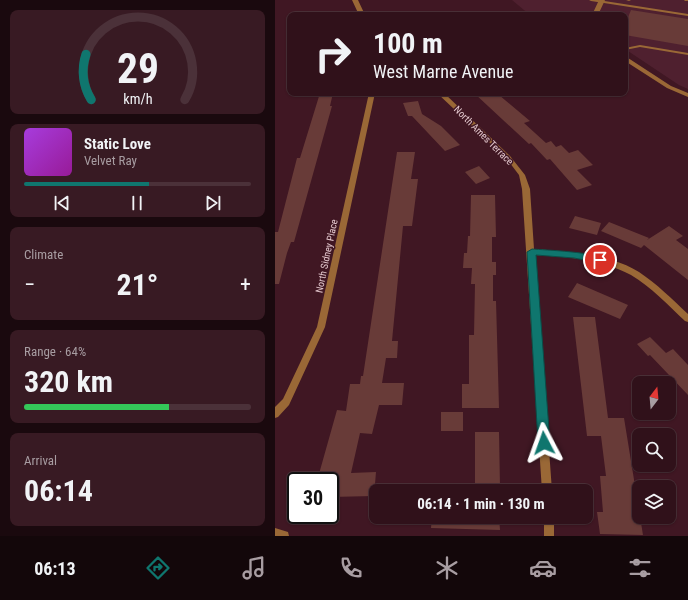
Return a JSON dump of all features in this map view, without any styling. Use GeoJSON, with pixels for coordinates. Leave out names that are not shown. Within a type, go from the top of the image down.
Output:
{"type":"FeatureCollection","features":[{"type":"Feature","properties":{"kind":"street"},"geometry":{"type":"LineString","coordinates":[[355,0],[361,12]]}},
{"type":"Feature","properties":{"kind":"street"},"geometry":{"type":"LineString","coordinates":[[596,12],[602,1]]}},
{"type":"Feature","properties":{"kind":"street"},"geometry":{"type":"LineString","coordinates":[[628,60],[669,87],[688,95]]}},
{"type":"Feature","properties":{"kind":"street","name":"North Sidney Place"},"geometry":{"type":"LineString","coordinates":[[275,414],[286,402],[321,327],[371,96]]}},
{"type":"Feature","properties":{"kind":"street","name":"North Ames Terrace"},"geometry":{"type":"LineString","coordinates":[[443,96],[508,158],[521,175],[526,190],[532,252],[547,484]]}},
{"type":"Feature","properties":{"kind":"street"},"geometry":{"type":"LineString","coordinates":[[532,252],[574,255],[600,260],[627,270],[657,290],[688,319]]}},
{"type":"Feature","properties":{"kind":"street"},"geometry":{"type":"LineString","coordinates":[[549,524],[549,536]]}},
{"type":"Feature","properties":{"kind":"street"},"geometry":{"type":"LineString","coordinates":[[275,533],[284,536]]}},
{"type":"Feature","properties":{"kind":"lane"},"geometry":{"type":"LineString","coordinates":[[591,0],[688,15]]}},
{"type":"Feature","properties":{"kind":"lane"},"geometry":{"type":"LineString","coordinates":[[628,48],[640,46],[688,54]]}},
{"type":"Feature","properties":{"kind":"shaded area"},"geometry":{"type":"Polygon","coordinates":[[[512,0],[688,0],[688,89],[679,85],[628,51],[628,12],[526,12],[512,0]]]}},
{"type":"Feature","properties":{"kind":"building"},"geometry":{"type":"Polygon","coordinates":[[[631,10],[688,19],[688,46],[628,36],[628,18],[631,10]]]}},
{"type":"Feature","properties":{"kind":"building"},"geometry":{"type":"Polygon","coordinates":[[[319,96],[332,96],[330,106],[332,106],[294,242],[291,242],[287,253],[279,284],[275,284],[275,232],[278,232],[297,158],[300,158],[319,96]]]}},
{"type":"Feature","properties":{"kind":"building"},"geometry":{"type":"Polygon","coordinates":[[[477,96],[500,96],[530,121],[524,123],[546,143],[551,141],[556,147],[561,145],[569,153],[578,150],[593,165],[577,170],[592,185],[577,190],[550,159],[547,160],[531,143],[529,144],[477,96]]]}},
{"type":"Feature","properties":{"kind":"building"},"geometry":{"type":"Polygon","coordinates":[[[418,101],[422,114],[441,126],[460,145],[445,151],[412,116],[408,116],[403,103],[418,101]]]}},
{"type":"Feature","properties":{"kind":"building"},"geometry":{"type":"Polygon","coordinates":[[[397,152],[415,152],[411,179],[418,179],[412,226],[403,226],[392,341],[398,341],[397,358],[386,358],[382,383],[404,383],[402,405],[379,405],[372,434],[360,433],[351,473],[376,472],[375,484],[369,484],[369,496],[339,497],[339,472],[320,472],[337,410],[346,411],[350,384],[360,384],[361,376],[363,376],[397,152]]]}},
{"type":"Feature","properties":{"kind":"building"},"geometry":{"type":"Polygon","coordinates":[[[479,166],[490,178],[476,184],[465,172],[479,166]]]}},
{"type":"Feature","properties":{"kind":"building"},"geometry":{"type":"Polygon","coordinates":[[[471,195],[495,195],[496,237],[492,237],[492,262],[496,262],[496,275],[493,275],[493,301],[496,301],[499,408],[462,408],[462,384],[469,384],[469,335],[474,335],[475,284],[471,284],[472,268],[463,268],[464,253],[467,253],[468,236],[470,236],[471,195]]]}},
{"type":"Feature","properties":{"kind":"building"},"geometry":{"type":"Polygon","coordinates":[[[575,216],[601,223],[597,235],[569,228],[575,216]]]}},
{"type":"Feature","properties":{"kind":"building"},"geometry":{"type":"Polygon","coordinates":[[[609,222],[649,238],[647,240],[669,226],[683,236],[676,240],[688,249],[688,280],[644,245],[641,248],[601,231],[609,222]]]}},
{"type":"Feature","properties":{"kind":"building"},"geometry":{"type":"Polygon","coordinates":[[[577,283],[628,305],[620,319],[568,297],[577,283]]]}},
{"type":"Feature","properties":{"kind":"building"},"geometry":{"type":"Polygon","coordinates":[[[573,317],[595,317],[608,418],[624,418],[634,480],[632,480],[632,524],[641,524],[643,535],[600,534],[597,512],[603,512],[600,476],[606,476],[601,436],[587,436],[573,317]]]}},
{"type":"Feature","properties":{"kind":"building"},"geometry":{"type":"Polygon","coordinates":[[[650,337],[666,353],[673,349],[688,365],[688,395],[676,382],[676,376],[670,376],[637,344],[650,337]]]}},
{"type":"Feature","properties":{"kind":"building"},"geometry":{"type":"Polygon","coordinates":[[[441,412],[463,412],[463,431],[441,431],[441,412]]]}},
{"type":"Feature","properties":{"kind":"building"},"geometry":{"type":"Polygon","coordinates":[[[475,432],[499,432],[500,484],[475,484],[475,432]]]}},
{"type":"Feature","properties":{"kind":"building"},"geometry":{"type":"Polygon","coordinates":[[[431,524],[500,524],[500,530],[431,528],[431,524]]]}},
{"type":"Feature","properties":{"kind":"route"},"geometry":{"type":"LineString","coordinates":[[544,443],[532,252],[574,255],[600,260]]}}]}
